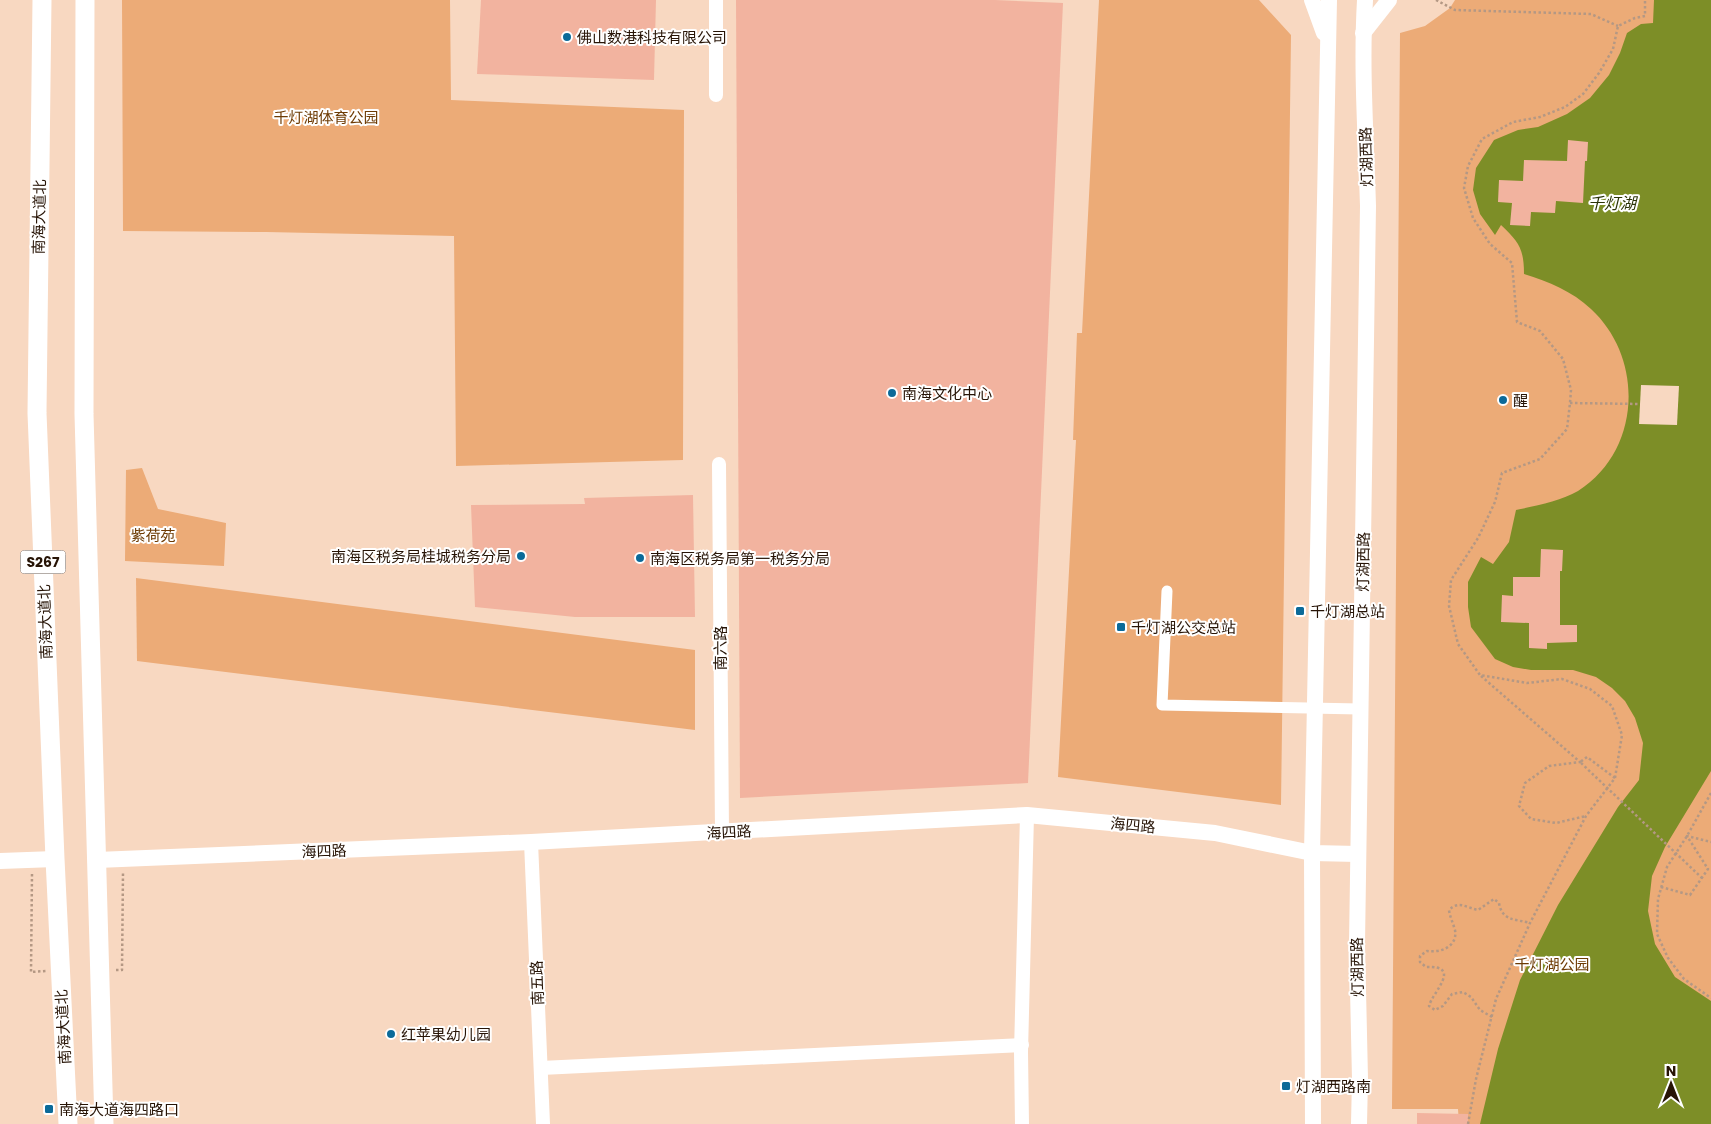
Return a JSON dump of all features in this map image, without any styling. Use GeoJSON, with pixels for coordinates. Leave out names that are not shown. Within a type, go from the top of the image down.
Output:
{"type":"FeatureCollection","features":[{"type":"Feature","properties":{"kind":"highway","name":"南海大道北"},"geometry":{"type":"LineString","coordinates":[[42,0],[37,413],[68,1124]]}},
{"type":"Feature","properties":{"kind":"highway","name":"S267"},"geometry":{"type":"LineString","coordinates":[[85,0],[84,414],[104,1124]]}},
{"type":"Feature","properties":{"kind":"main road"},"geometry":{"type":"LineString","coordinates":[[1312,0],[1327,41]]}},
{"type":"Feature","properties":{"kind":"main road"},"geometry":{"type":"LineString","coordinates":[[1312,1124],[1312,853],[1329,0]]}},
{"type":"Feature","properties":{"kind":"main road","name":"灯湖西路"},"geometry":{"type":"LineString","coordinates":[[1359,1124],[1360,1079],[1356,944],[1368,206],[1363,33],[1365,0]]}},
{"type":"Feature","properties":{"kind":"main road"},"geometry":{"type":"LineString","coordinates":[[1363,33],[1389,0]]}},
{"type":"Feature","properties":{"kind":"main road","name":"海四路"},"geometry":{"type":"LineString","coordinates":[[97,860],[531,842],[1027,815],[1215,832],[1312,853],[1358,854]]}},
{"type":"Feature","properties":{"kind":"main road"},"geometry":{"type":"LineString","coordinates":[[0,861],[55,859]]}},
{"type":"Feature","properties":{"kind":"street"},"geometry":{"type":"LineString","coordinates":[[716,0],[716,95]]}},
{"type":"Feature","properties":{"kind":"street","name":"南六路"},"geometry":{"type":"LineString","coordinates":[[719,464],[722,832]]}},
{"type":"Feature","properties":{"kind":"street"},"geometry":{"type":"LineString","coordinates":[[1167,592],[1162,705],[1360,709]]}},
{"type":"Feature","properties":{"kind":"street"},"geometry":{"type":"LineString","coordinates":[[1022,1124],[1027,815]]}},
{"type":"Feature","properties":{"kind":"street","name":"南五路"},"geometry":{"type":"LineString","coordinates":[[531,842],[543,1124]]}},
{"type":"Feature","properties":{"kind":"street"},"geometry":{"type":"LineString","coordinates":[[541,1068],[1022,1045]]}},
{"type":"Feature","properties":{"kind":"path"},"geometry":{"type":"LineString","coordinates":[[1436,0],[1455,10],[1591,14],[1618,26],[1635,18],[1645,16],[1645,0]]}},
{"type":"Feature","properties":{"kind":"path"},"geometry":{"type":"LineString","coordinates":[[1618,26],[1613,49],[1599,73],[1583,94],[1565,107],[1540,117],[1513,122],[1482,139],[1468,166],[1464,188],[1473,218],[1490,244],[1512,263],[1517,322],[1540,331],[1563,359],[1571,390],[1567,429],[1540,459],[1502,473],[1495,502],[1478,538],[1451,580],[1449,606],[1458,644],[1480,675],[1580,762],[1703,879]]}},
{"type":"Feature","properties":{"kind":"path"},"geometry":{"type":"LineString","coordinates":[[1570,403],[1640,404]]}},
{"type":"Feature","properties":{"kind":"path"},"geometry":{"type":"LineString","coordinates":[[1468,1124],[1476,1079],[1496,999],[1530,923],[1586,816],[1615,778],[1622,735],[1612,706],[1590,689],[1562,679],[1527,683],[1480,675]]}},
{"type":"Feature","properties":{"kind":"path"},"geometry":{"type":"LineString","coordinates":[[1586,816],[1556,823],[1531,819],[1520,806],[1525,783],[1549,766],[1580,762],[1587,757],[1615,778]]}},
{"type":"Feature","properties":{"kind":"path"},"geometry":{"type":"LineString","coordinates":[[1711,793],[1667,868],[1658,899],[1657,934],[1668,958],[1684,979],[1711,998]]}},
{"type":"Feature","properties":{"kind":"path"},"geometry":{"type":"LineString","coordinates":[[1661,887],[1690,895],[1703,879],[1708,869],[1687,836]]}},
{"type":"Feature","properties":{"kind":"path"},"geometry":{"type":"LineString","coordinates":[[1687,836],[1711,842]]}},
{"type":"Feature","properties":{"kind":"path"},"geometry":{"type":"LineString","coordinates":[[113,970],[122,970],[124,858]]}},
{"type":"Feature","properties":{"kind":"path"},"geometry":{"type":"LineString","coordinates":[[32,860],[31,972],[49,971]]}},
{"type":"Feature","properties":{"kind":"path"},"geometry":{"type":"LineString","coordinates":[[1492,1017],[1480,1010],[1471,997],[1463,992],[1452,994],[1444,1006],[1435,1010],[1429,1006],[1431,999],[1442,984],[1444,976],[1442,970],[1436,967],[1426,967],[1420,962],[1420,956],[1427,951],[1437,952],[1446,949],[1454,942],[1455,932],[1449,910],[1454,905],[1462,904],[1471,909],[1478,910],[1494,899],[1499,903],[1501,911],[1506,917],[1530,923]]}},
{"type":"Feature","properties":{"kind":"green space","name":"千灯湖体育公园"},"geometry":{"type":"Polygon","coordinates":[[[122,0],[450,0],[451,100],[684,110],[683,460],[456,466],[454,236],[123,231],[122,0]]]}},
{"type":"Feature","properties":{"kind":"green space"},"geometry":{"type":"Polygon","coordinates":[[[1099,0],[1259,0],[1291,35],[1281,805],[1058,777],[1076,440],[1073,440],[1077,333],[1082,333],[1099,0]]]}},
{"type":"Feature","properties":{"kind":"green space","name":"千灯湖公园"},"geometry":{"type":"Polygon","coordinates":[[[1455,0],[1711,0],[1711,1124],[1459,1124],[1458,1109],[1392,1109],[1400,33],[1425,26],[1450,8],[1455,0]]]}},
{"type":"Feature","properties":{"kind":"green space","name":"紫荷苑"},"geometry":{"type":"Polygon","coordinates":[[[142,468],[158,509],[226,523],[224,566],[125,561],[126,470],[142,468]]]}},
{"type":"Feature","properties":{"kind":"green space"},"geometry":{"type":"Polygon","coordinates":[[[136,578],[695,650],[695,730],[137,661],[136,578]]]}},
{"type":"Feature","properties":{"kind":"water","name":"千灯湖"},"geometry":{"type":"Polygon","coordinates":[[[1654,0],[1711,0],[1711,771],[1665,847],[1652,876],[1648,911],[1655,944],[1675,977],[1711,1001],[1711,1124],[1480,1124],[1498,1049],[1520,980],[1558,905],[1618,807],[1639,780],[1643,743],[1635,718],[1625,701],[1612,688],[1596,677],[1573,670],[1531,670],[1513,667],[1495,659],[1471,627],[1468,607],[1468,582],[1481,557],[1493,564],[1509,542],[1516,510],[1548,503],[1571,495],[1599,474],[1614,453],[1624,429],[1628,404],[1627,378],[1621,353],[1609,330],[1591,309],[1576,297],[1551,284],[1524,274],[1523,258],[1516,241],[1501,225],[1495,235],[1480,214],[1473,190],[1476,168],[1494,140],[1518,130],[1538,127],[1567,114],[1590,98],[1609,75],[1627,33],[1641,24],[1653,23],[1654,0]]]}},
{"type":"Feature","properties":{"kind":"pier"},"geometry":{"type":"Polygon","coordinates":[[[1641,385],[1679,386],[1677,425],[1639,424],[1641,385]]]}},
{"type":"Feature","properties":{"kind":"building","name":"佛山数港科技有限公司"},"geometry":{"type":"Polygon","coordinates":[[[481,0],[656,0],[654,80],[477,74],[481,0]]]}},
{"type":"Feature","properties":{"kind":"building","name":"南海文化中心"},"geometry":{"type":"Polygon","coordinates":[[[736,0],[995,0],[1063,3],[1028,783],[740,798],[736,0]]]}},
{"type":"Feature","properties":{"kind":"building"},"geometry":{"type":"Polygon","coordinates":[[[1568,140],[1588,142],[1583,203],[1556,201],[1555,213],[1531,212],[1530,226],[1510,225],[1512,203],[1498,202],[1499,180],[1523,181],[1524,160],[1567,161],[1568,140]]]}},
{"type":"Feature","properties":{"kind":"building"},"geometry":{"type":"Polygon","coordinates":[[[693,495],[695,617],[575,617],[475,607],[471,505],[585,504],[584,498],[693,495]]]}},
{"type":"Feature","properties":{"kind":"building"},"geometry":{"type":"Polygon","coordinates":[[[1541,549],[1563,550],[1562,571],[1560,571],[1560,625],[1577,625],[1577,642],[1547,643],[1547,649],[1529,648],[1529,623],[1501,622],[1502,595],[1513,596],[1513,577],[1540,577],[1541,549]]]}},
{"type":"Feature","properties":{"kind":"building"},"geometry":{"type":"Polygon","coordinates":[[[1417,1113],[1468,1114],[1468,1124],[1417,1124],[1417,1113]]]}},
{"type":"Feature","properties":{"kind":"place","name":"佛山数港科技有限公司"},"geometry":{"type":"Point","coordinates":[567,37]}},
{"type":"Feature","properties":{"kind":"place","name":"南海文化中心"},"geometry":{"type":"Point","coordinates":[892,393]}},
{"type":"Feature","properties":{"kind":"place","name":"醒"},"geometry":{"type":"Point","coordinates":[1503,400]}},
{"type":"Feature","properties":{"kind":"place","name":"南海区税务局桂城税务分局"},"geometry":{"type":"Point","coordinates":[521,556]}},
{"type":"Feature","properties":{"kind":"place","name":"南海区税务局第一税务分局"},"geometry":{"type":"Point","coordinates":[640,558]}},
{"type":"Feature","properties":{"kind":"place","name":"千灯湖总站"},"geometry":{"type":"Point","coordinates":[1300,611]}},
{"type":"Feature","properties":{"kind":"place","name":"千灯湖公交总站"},"geometry":{"type":"Point","coordinates":[1121,627]}},
{"type":"Feature","properties":{"kind":"place","name":"红苹果幼儿园"},"geometry":{"type":"Point","coordinates":[391,1034]}},
{"type":"Feature","properties":{"kind":"place","name":"灯湖西路南"},"geometry":{"type":"Point","coordinates":[1286,1086]}},
{"type":"Feature","properties":{"kind":"place","name":"南海大道海四路口"},"geometry":{"type":"Point","coordinates":[49,1109]}}]}
